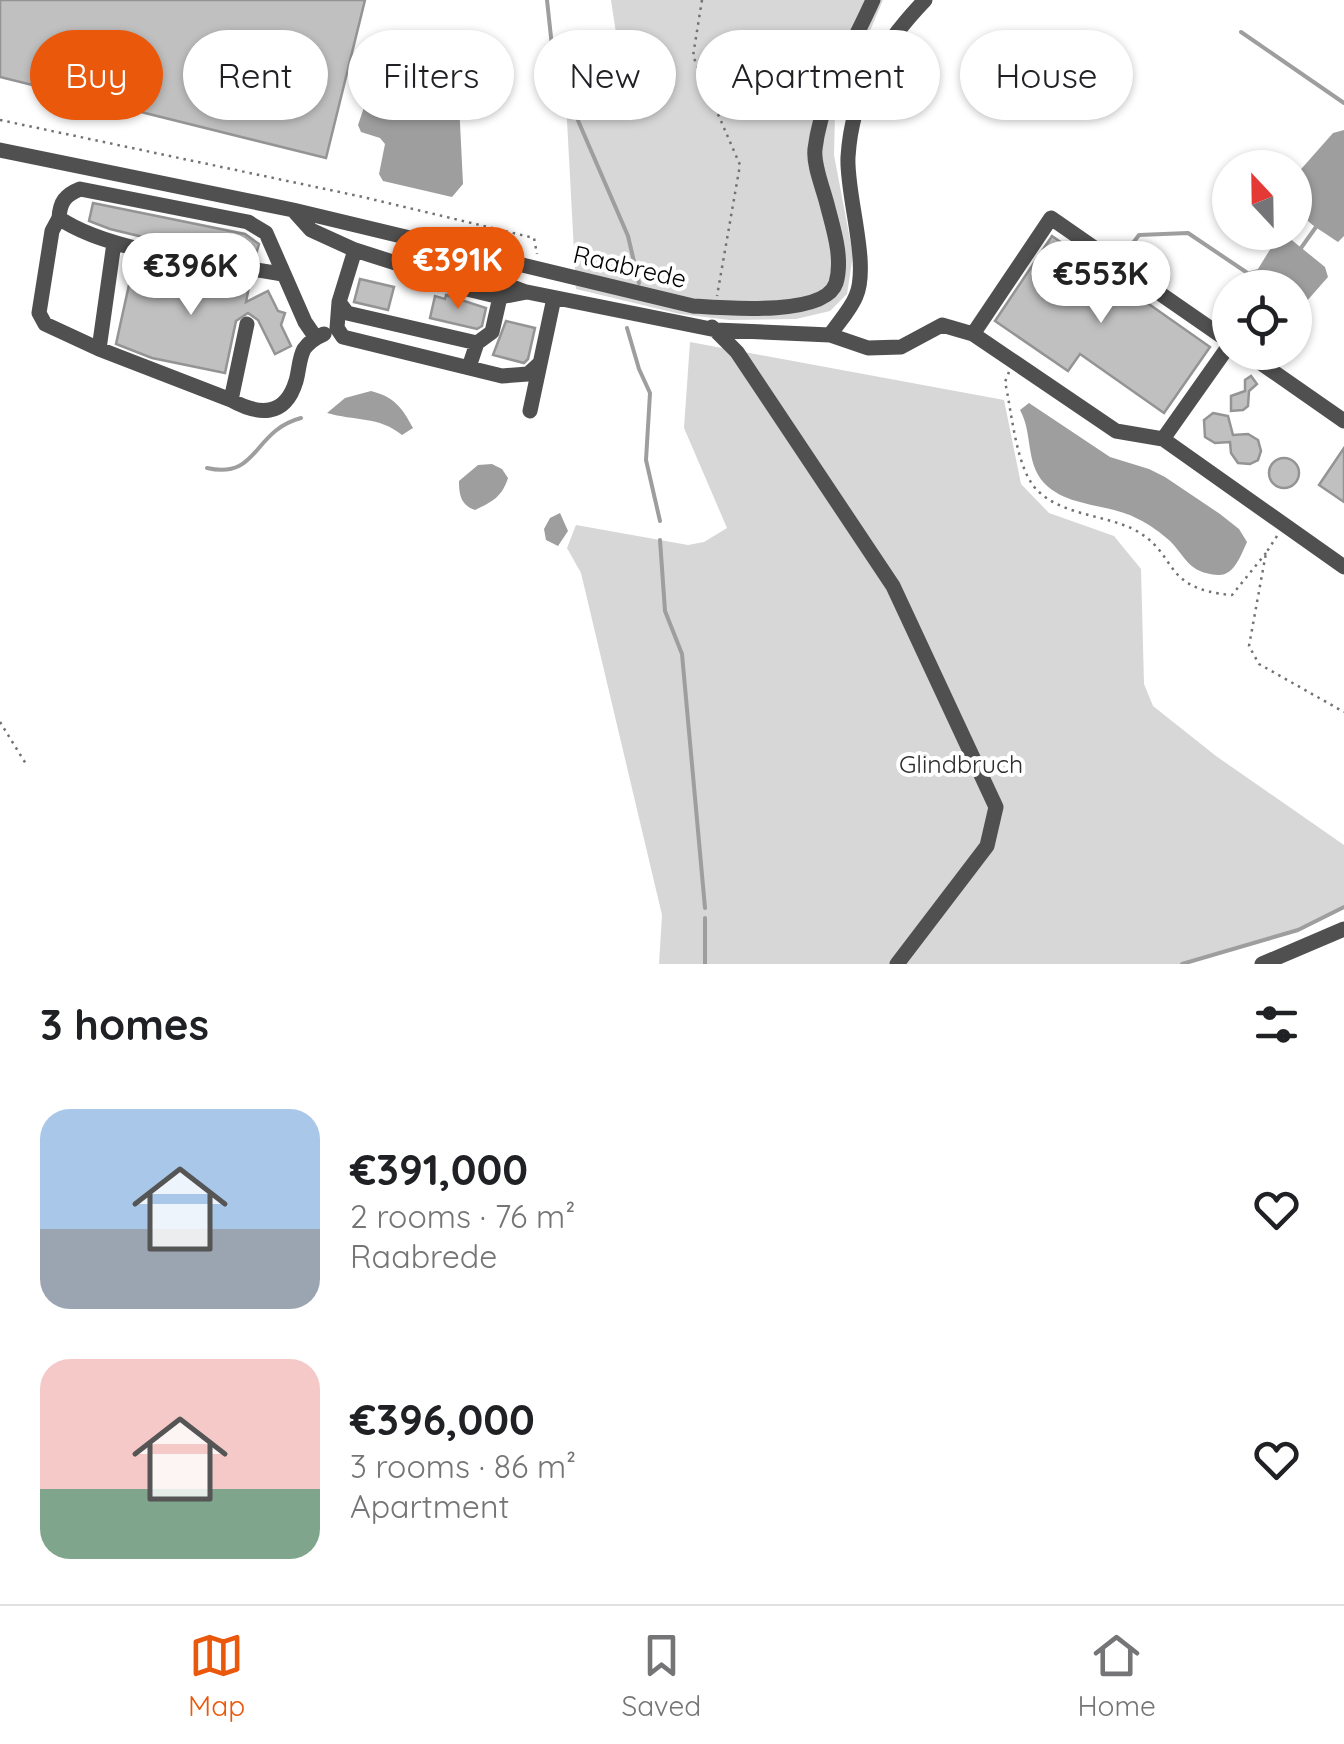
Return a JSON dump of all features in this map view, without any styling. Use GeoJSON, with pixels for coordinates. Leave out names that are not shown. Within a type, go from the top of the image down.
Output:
{"type":"FeatureCollection","features":[{"type":"Feature","properties":{"kind":"street","name":"Raabrede"},"geometry":{"type":"LineString","coordinates":[[0,150],[293,210],[693,306],[798,305],[823,300],[836,286],[838,256],[814,153],[823,112],[874,0]]}},
{"type":"Feature","properties":{"kind":"street"},"geometry":{"type":"LineString","coordinates":[[830,334],[858,294],[859,260],[848,162],[856,104],[891,36],[925,0]]}},
{"type":"Feature","properties":{"kind":"street"},"geometry":{"type":"LineString","coordinates":[[316,338],[282,274],[266,233],[248,222],[80,188],[68,194],[60,205],[39,313],[45,324],[99,349],[252,411],[270,410],[286,400],[294,387],[305,348],[337,328]]}},
{"type":"Feature","properties":{"kind":"street"},"geometry":{"type":"LineString","coordinates":[[293,210],[311,230],[400,264],[442,268],[527,292],[716,330],[830,334],[868,348],[901,347],[942,324],[973,334],[1116,431],[1163,439],[1344,567]]}},
{"type":"Feature","properties":{"kind":"street"},"geometry":{"type":"LineString","coordinates":[[59,218],[77,230],[114,243],[282,274]]}},
{"type":"Feature","properties":{"kind":"street"},"geometry":{"type":"LineString","coordinates":[[973,334],[1051,218],[1212,330]]}},
{"type":"Feature","properties":{"kind":"street"},"geometry":{"type":"LineString","coordinates":[[99,349],[114,243]]}},
{"type":"Feature","properties":{"kind":"street"},"geometry":{"type":"LineString","coordinates":[[356,250],[339,302],[337,328],[343,337],[502,376],[528,374],[540,363]]}},
{"type":"Feature","properties":{"kind":"street"},"geometry":{"type":"LineString","coordinates":[[400,264],[418,277],[500,297],[527,292]]}},
{"type":"Feature","properties":{"kind":"street"},"geometry":{"type":"LineString","coordinates":[[469,367],[478,342],[492,332],[500,297]]}},
{"type":"Feature","properties":{"kind":"street"},"geometry":{"type":"LineString","coordinates":[[530,410],[554,298]]}},
{"type":"Feature","properties":{"kind":"street"},"geometry":{"type":"LineString","coordinates":[[339,302],[347,313],[478,342]]}},
{"type":"Feature","properties":{"kind":"street"},"geometry":{"type":"LineString","coordinates":[[693,306],[737,352],[893,586],[996,806],[987,846],[897,964]]}},
{"type":"Feature","properties":{"kind":"street"},"geometry":{"type":"LineString","coordinates":[[230,400],[247,324]]}},
{"type":"Feature","properties":{"kind":"street"},"geometry":{"type":"LineString","coordinates":[[1163,439],[1212,369]]}},
{"type":"Feature","properties":{"kind":"street"},"geometry":{"type":"LineString","coordinates":[[1271,370],[1344,421]]}},
{"type":"Feature","properties":{"kind":"street"},"geometry":{"type":"LineString","coordinates":[[1262,964],[1344,930]]}},
{"type":"Feature","properties":{"kind":"path"},"geometry":{"type":"LineString","coordinates":[[702,0],[693,56],[740,166],[714,307]]}},
{"type":"Feature","properties":{"kind":"path"},"geometry":{"type":"LineString","coordinates":[[0,120],[363,197],[534,238],[540,270]]}},
{"type":"Feature","properties":{"kind":"path"},"geometry":{"type":"LineString","coordinates":[[1014,362],[1005,382],[1022,466],[1038,492],[1068,508],[1134,530],[1159,552],[1179,579],[1204,592],[1232,594],[1266,554],[1284,525]]}},
{"type":"Feature","properties":{"kind":"path"},"geometry":{"type":"LineString","coordinates":[[1266,554],[1249,646],[1258,664],[1344,712]]}},
{"type":"Feature","properties":{"kind":"path"},"geometry":{"type":"LineString","coordinates":[[0,722],[26,764]]}},
{"type":"Feature","properties":{"kind":"green space"},"geometry":{"type":"Polygon","coordinates":[[[611,0],[883,0],[870,30],[696,30],[696,120],[835,120],[834,155],[853,255],[847,294],[830,311],[796,319],[730,320],[680,314],[576,289],[567,120],[676,120],[676,30],[616,30],[611,0]]]}},
{"type":"Feature","properties":{"kind":"green space","name":"Glindbruch"},"geometry":{"type":"Polygon","coordinates":[[[690,342],[1004,400],[1021,484],[1049,513],[1114,536],[1141,569],[1144,684],[1153,706],[1216,756],[1344,845],[1344,907],[1298,930],[1182,964],[659,964],[662,915],[581,573],[567,548],[576,525],[688,545],[704,542],[727,528],[684,428],[690,342]]]}},
{"type":"Feature","properties":{"kind":"shaded area"},"geometry":{"type":"Polygon","coordinates":[[[360,120],[460,120],[463,184],[452,197],[383,181],[379,174],[385,144],[380,138],[361,132],[360,120]]]}},
{"type":"Feature","properties":{"kind":"shaded area"},"geometry":{"type":"Polygon","coordinates":[[[1344,130],[1344,236],[1338,242],[1312,223],[1312,157],[1333,133],[1344,130]]]}},
{"type":"Feature","properties":{"kind":"shaded area"},"geometry":{"type":"Polygon","coordinates":[[[1270,250],[1304,250],[1325,267],[1328,277],[1312,295],[1312,270],[1254,270],[1270,250]]]}},
{"type":"Feature","properties":{"kind":"shaded area"},"geometry":{"type":"Polygon","coordinates":[[[371,391],[396,404],[413,428],[402,435],[375,422],[327,413],[345,398],[371,391]]]}},
{"type":"Feature","properties":{"kind":"shaded area"},"geometry":{"type":"Polygon","coordinates":[[[1029,403],[1110,457],[1165,477],[1239,529],[1247,542],[1233,568],[1218,575],[1200,571],[1142,521],[1065,497],[1044,483],[1034,466],[1020,410],[1029,403]]]}},
{"type":"Feature","properties":{"kind":"shaded area"},"geometry":{"type":"Polygon","coordinates":[[[492,464],[508,478],[496,498],[475,510],[462,499],[459,481],[478,465],[492,464]]]}},
{"type":"Feature","properties":{"kind":"shaded area"},"geometry":{"type":"Polygon","coordinates":[[[560,513],[568,531],[558,546],[546,540],[544,529],[550,518],[560,513]]]}},
{"type":"Feature","properties":{"kind":"building"},"geometry":{"type":"Polygon","coordinates":[[[0,0],[365,0],[358,30],[348,30],[348,69],[326,158],[163,118],[163,30],[30,30],[30,84],[0,77],[0,0]]]}},
{"type":"Feature","properties":{"kind":"building"},"geometry":{"type":"Polygon","coordinates":[[[93,203],[245,234],[259,244],[255,258],[110,229],[89,221],[93,203]]]}},
{"type":"Feature","properties":{"kind":"building"},"geometry":{"type":"Polygon","coordinates":[[[1052,236],[1210,347],[1164,413],[1080,354],[1068,371],[995,321],[1052,236]]]}},
{"type":"Feature","properties":{"kind":"building"},"geometry":{"type":"Polygon","coordinates":[[[134,262],[249,287],[246,302],[268,291],[278,311],[285,313],[281,325],[291,346],[275,354],[258,320],[248,313],[236,321],[225,373],[152,358],[116,344],[134,262]]]}},
{"type":"Feature","properties":{"kind":"building"},"geometry":{"type":"Polygon","coordinates":[[[360,279],[394,287],[388,310],[354,302],[360,279]]]}},
{"type":"Feature","properties":{"kind":"building"},"geometry":{"type":"Polygon","coordinates":[[[446,295],[486,308],[482,326],[477,329],[430,318],[435,296],[445,299],[446,295]]]}},
{"type":"Feature","properties":{"kind":"building"},"geometry":{"type":"Polygon","coordinates":[[[506,321],[535,328],[524,363],[493,355],[506,321]]]}},
{"type":"Feature","properties":{"kind":"building"},"geometry":{"type":"Polygon","coordinates":[[[1251,376],[1257,384],[1249,391],[1248,406],[1231,411],[1231,396],[1245,391],[1245,380],[1251,376]]]}},
{"type":"Feature","properties":{"kind":"building"},"geometry":{"type":"Polygon","coordinates":[[[1213,413],[1228,416],[1233,435],[1248,434],[1258,440],[1258,460],[1238,463],[1230,442],[1215,443],[1205,437],[1204,420],[1213,413]]]}},
{"type":"Feature","properties":{"kind":"building"},"geometry":{"type":"Polygon","coordinates":[[[1344,448],[1344,502],[1319,485],[1344,448]]]}},
{"type":"Feature","properties":{"kind":"building"},"geometry":{"type":"Polygon","coordinates":[[[1284,458],[1295,462],[1299,473],[1295,484],[1284,488],[1273,484],[1269,473],[1273,462],[1284,458]]]}},
{"type":"Feature","properties":{"kind":"waterway"},"geometry":{"type":"LineString","coordinates":[[547,0],[554,65],[628,236],[639,283]]}},
{"type":"Feature","properties":{"kind":"waterway"},"geometry":{"type":"LineString","coordinates":[[1241,32],[1344,103]]}},
{"type":"Feature","properties":{"kind":"waterway"},"geometry":{"type":"LineString","coordinates":[[1312,233],[1316,227]]}},
{"type":"Feature","properties":{"kind":"waterway"},"geometry":{"type":"LineString","coordinates":[[1127,251],[1139,235],[1188,233],[1243,270]]}},
{"type":"Feature","properties":{"kind":"waterway"},"geometry":{"type":"LineString","coordinates":[[627,328],[650,393],[646,460],[660,521]]}},
{"type":"Feature","properties":{"kind":"waterway"},"geometry":{"type":"LineString","coordinates":[[207,468],[237,467],[273,433],[301,418]]}},
{"type":"Feature","properties":{"kind":"waterway"},"geometry":{"type":"LineString","coordinates":[[660,540],[665,611],[682,654],[705,908]]}},
{"type":"Feature","properties":{"kind":"waterway"},"geometry":{"type":"LineString","coordinates":[[1182,964],[1298,930],[1344,907]]}},
{"type":"Feature","properties":{"kind":"waterway"},"geometry":{"type":"LineString","coordinates":[[705,918],[705,964]]}}]}
